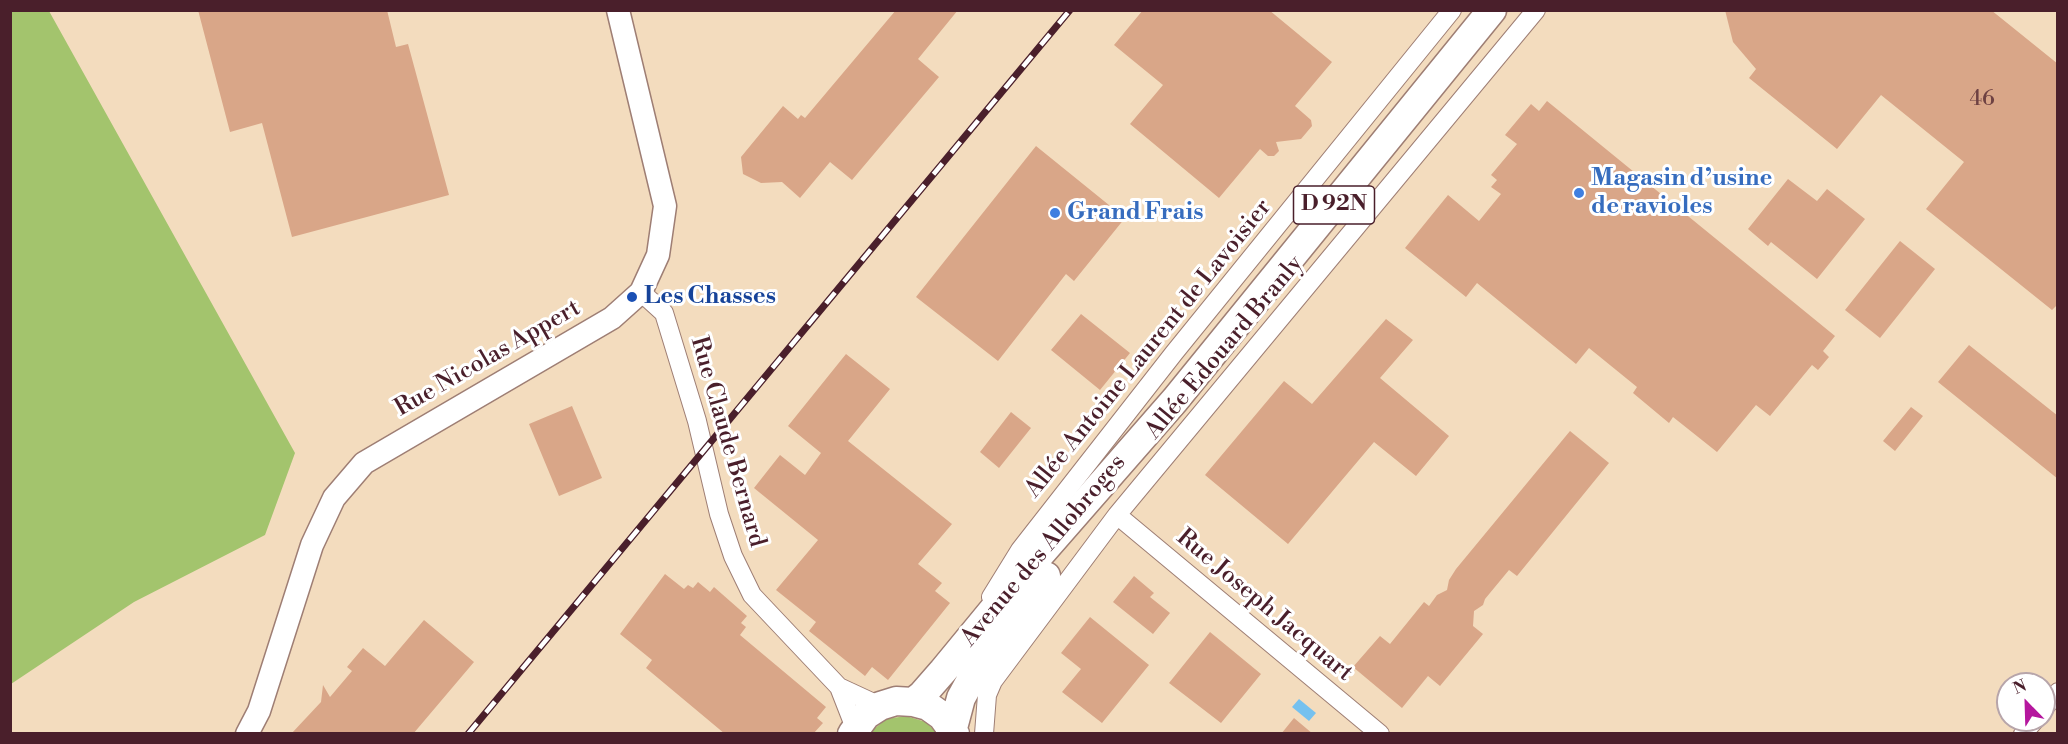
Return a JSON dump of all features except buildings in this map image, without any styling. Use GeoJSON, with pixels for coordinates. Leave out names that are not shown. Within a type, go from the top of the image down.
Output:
{"type":"FeatureCollection","features":[{"type":"Feature","properties":{"kind":"main road","name":"Avenue des Allobroges"},"geometry":{"type":"LineString","coordinates":[[954,731],[961,698],[1021,562],[1175,400],[1492,10]]}},
{"type":"Feature","properties":{"kind":"main road","name":"Avenue des Allobroges"},"geometry":{"type":"LineString","coordinates":[[913,702],[987,638],[1119,481],[1175,400]]}},
{"type":"Feature","properties":{"kind":"main road"},"geometry":{"type":"LineString","coordinates":[[853,731],[866,715],[880,706],[896,701],[928,706],[942,716],[954,731]]}},
{"type":"Feature","properties":{"kind":"street","name":"Rue Nicolas Appert"},"geometry":{"type":"LineString","coordinates":[[247,734],[259,711],[312,545],[334,498],[364,462],[612,318],[641,292],[658,255],[665,206],[618,10]]}},
{"type":"Feature","properties":{"kind":"street","name":"Allée Antoine Laurent de Lavoisier"},"geometry":{"type":"LineString","coordinates":[[1021,562],[1174,353],[1452,10]]}},
{"type":"Feature","properties":{"kind":"street","name":"Allée Edouard Branly"},"geometry":{"type":"LineString","coordinates":[[984,734],[987,695],[993,681],[1117,515],[1536,10]]}},
{"type":"Feature","properties":{"kind":"street","name":"Rue Claude Bernard"},"geometry":{"type":"LineString","coordinates":[[641,292],[664,313],[700,430],[723,524],[733,556],[752,595],[839,687],[880,706]]}},
{"type":"Feature","properties":{"kind":"street","name":"Rue Joseph Jacquart"},"geometry":{"type":"LineString","coordinates":[[1117,515],[1380,734]]}},
{"type":"Feature","properties":{"kind":"street","name":"Rue Claude Bernard"},"geometry":{"type":"LineString","coordinates":[[839,687],[853,731]]}},
{"type":"Feature","properties":{"kind":"green space"},"geometry":{"type":"Polygon","coordinates":[[[10,11],[49,11],[295,453],[265,535],[134,602],[11,684],[10,11]]]}},
{"type":"Feature","properties":{"kind":"green space"},"geometry":{"type":"Polygon","coordinates":[[[906,716],[926,722],[938,734],[868,734],[886,719],[906,716]]]}},
{"type":"Feature","properties":{"kind":"water"},"geometry":{"type":"Polygon","coordinates":[[[1299,699],[1316,713],[1309,721],[1292,707],[1299,699]]]}},
{"type":"Feature","properties":{"kind":"railway"},"geometry":{"type":"LineString","coordinates":[[468,734],[1070,10]]}},
{"type":"Feature","properties":{"kind":"place","name":"Magasin d’usine de ravioles"},"geometry":{"type":"Point","coordinates":[1579,193]}},
{"type":"Feature","properties":{"kind":"place","name":"Grand Frais"},"geometry":{"type":"Point","coordinates":[1055,213]}},
{"type":"Feature","properties":{"kind":"place","name":"Les Chasses"},"geometry":{"type":"Point","coordinates":[632,297]}}]}
